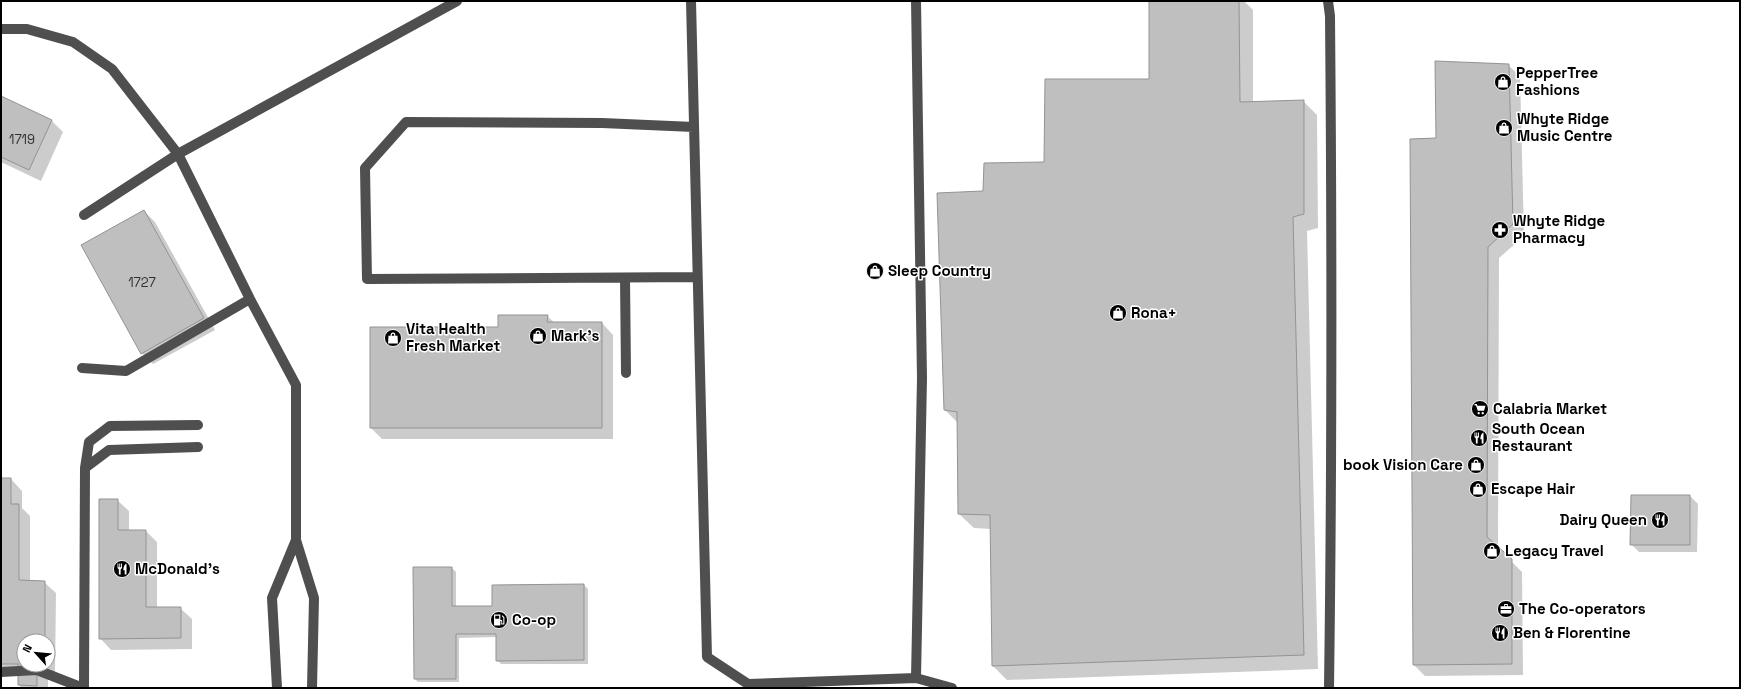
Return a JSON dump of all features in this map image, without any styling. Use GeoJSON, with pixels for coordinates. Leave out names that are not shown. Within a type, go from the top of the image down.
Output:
{"type":"FeatureCollection","features":[{"type":"Feature","properties":{"kind":"lane"},"geometry":{"type":"LineString","coordinates":[[84,215],[178,154],[457,1]]}},
{"type":"Feature","properties":{"kind":"lane"},"geometry":{"type":"LineString","coordinates":[[691,1],[707,657],[748,684],[916,678],[952,688]]}},
{"type":"Feature","properties":{"kind":"lane"},"geometry":{"type":"LineString","coordinates":[[916,1],[922,378],[916,678]]}},
{"type":"Feature","properties":{"kind":"lane"},"geometry":{"type":"LineString","coordinates":[[1328,1],[1330,16],[1332,207],[1332,497],[1329,688]]}},
{"type":"Feature","properties":{"kind":"lane"},"geometry":{"type":"LineString","coordinates":[[1,29],[27,29],[73,42],[112,69],[178,154],[250,299],[296,385],[296,540],[314,598],[312,688]]}},
{"type":"Feature","properties":{"kind":"lane"},"geometry":{"type":"LineString","coordinates":[[694,127],[602,123],[406,122],[365,168],[367,279],[697,277]]}},
{"type":"Feature","properties":{"kind":"lane"},"geometry":{"type":"LineString","coordinates":[[625,278],[626,373]]}},
{"type":"Feature","properties":{"kind":"lane"},"geometry":{"type":"LineString","coordinates":[[82,368],[126,371],[250,299]]}},
{"type":"Feature","properties":{"kind":"lane"},"geometry":{"type":"LineString","coordinates":[[1,672],[37,670],[83,688],[85,468],[89,442],[110,426],[198,425]]}},
{"type":"Feature","properties":{"kind":"lane"},"geometry":{"type":"LineString","coordinates":[[85,468],[109,450],[198,447]]}},
{"type":"Feature","properties":{"kind":"lane"},"geometry":{"type":"LineString","coordinates":[[276,688],[272,598],[296,540]]}},
{"type":"Feature","properties":{"kind":"building","name":"Rona+"},"geometry":{"type":"Polygon","coordinates":[[[1149,1],[1239,1],[1240,102],[1304,100],[1304,214],[1293,217],[1304,655],[992,666],[990,515],[958,514],[957,412],[944,410],[937,193],[983,191],[984,163],[1044,162],[1045,79],[1149,79],[1149,1]]]}},
{"type":"Feature","properties":{"kind":"building"},"geometry":{"type":"Polygon","coordinates":[[[1435,61],[1509,64],[1513,224],[1488,247],[1487,537],[1512,559],[1512,664],[1413,665],[1410,139],[1436,138],[1435,61]]]}},
{"type":"Feature","properties":{"kind":"building"},"geometry":{"type":"Polygon","coordinates":[[[1,96],[52,120],[29,170],[1,157],[1,96]]]}},
{"type":"Feature","properties":{"kind":"building"},"geometry":{"type":"Polygon","coordinates":[[[144,210],[204,318],[141,354],[81,245],[144,210]]]}},
{"type":"Feature","properties":{"kind":"building"},"geometry":{"type":"Polygon","coordinates":[[[498,315],[548,315],[547,322],[602,322],[602,428],[370,428],[370,327],[498,327],[498,315]]]}},
{"type":"Feature","properties":{"kind":"building"},"geometry":{"type":"Polygon","coordinates":[[[1,478],[11,478],[11,504],[19,504],[19,580],[45,581],[45,633],[16,633],[16,664],[1,664],[1,478]]]}},
{"type":"Feature","properties":{"kind":"building","name":"Dairy Queen"},"geometry":{"type":"Polygon","coordinates":[[[1631,495],[1690,495],[1690,545],[1630,545],[1631,495]]]}},
{"type":"Feature","properties":{"kind":"building","name":"McDonald's"},"geometry":{"type":"Polygon","coordinates":[[[99,499],[118,499],[118,530],[146,530],[146,607],[181,607],[181,638],[99,639],[99,499]]]}},
{"type":"Feature","properties":{"kind":"building","name":"Co-op"},"geometry":{"type":"Polygon","coordinates":[[[413,567],[452,567],[452,606],[492,606],[492,585],[584,584],[584,660],[496,661],[496,634],[456,634],[456,679],[414,679],[413,567]]]}},
{"type":"Feature","properties":{"kind":"building"},"geometry":{"type":"Polygon","coordinates":[[[18,673],[37,673],[37,686],[18,685],[18,673]]]}},
{"type":"Feature","properties":{"kind":"place","name":"PepperTree Fashions"},"geometry":{"type":"Point","coordinates":[1503,82]}},
{"type":"Feature","properties":{"kind":"place","name":"Whyte Ridge Music Centre"},"geometry":{"type":"Point","coordinates":[1504,128]}},
{"type":"Feature","properties":{"kind":"place","name":"Whyte Ridge Pharmacy"},"geometry":{"type":"Point","coordinates":[1500,230]}},
{"type":"Feature","properties":{"kind":"place","name":"Sleep Country"},"geometry":{"type":"Point","coordinates":[875,271]}},
{"type":"Feature","properties":{"kind":"place","name":"Rona+"},"geometry":{"type":"Point","coordinates":[1118,313]}},
{"type":"Feature","properties":{"kind":"place","name":"Mark's"},"geometry":{"type":"Point","coordinates":[538,336]}},
{"type":"Feature","properties":{"kind":"place","name":"Vita Health Fresh Market"},"geometry":{"type":"Point","coordinates":[393,338]}},
{"type":"Feature","properties":{"kind":"place","name":"Calabria Market"},"geometry":{"type":"Point","coordinates":[1480,409]}},
{"type":"Feature","properties":{"kind":"place","name":"South Ocean Restaurant"},"geometry":{"type":"Point","coordinates":[1479,438]}},
{"type":"Feature","properties":{"kind":"place","name":"book Vision Care"},"geometry":{"type":"Point","coordinates":[1476,465]}},
{"type":"Feature","properties":{"kind":"place","name":"Escape Hair"},"geometry":{"type":"Point","coordinates":[1478,489]}},
{"type":"Feature","properties":{"kind":"place","name":"Dairy Queen"},"geometry":{"type":"Point","coordinates":[1660,520]}},
{"type":"Feature","properties":{"kind":"place","name":"Legacy Travel"},"geometry":{"type":"Point","coordinates":[1492,551]}},
{"type":"Feature","properties":{"kind":"place","name":"McDonald's"},"geometry":{"type":"Point","coordinates":[122,569]}},
{"type":"Feature","properties":{"kind":"place","name":"The Co-operators"},"geometry":{"type":"Point","coordinates":[1506,609]}},
{"type":"Feature","properties":{"kind":"place","name":"Co-op"},"geometry":{"type":"Point","coordinates":[499,620]}},
{"type":"Feature","properties":{"kind":"place","name":"Ben & Florentine"},"geometry":{"type":"Point","coordinates":[1500,633]}}]}
